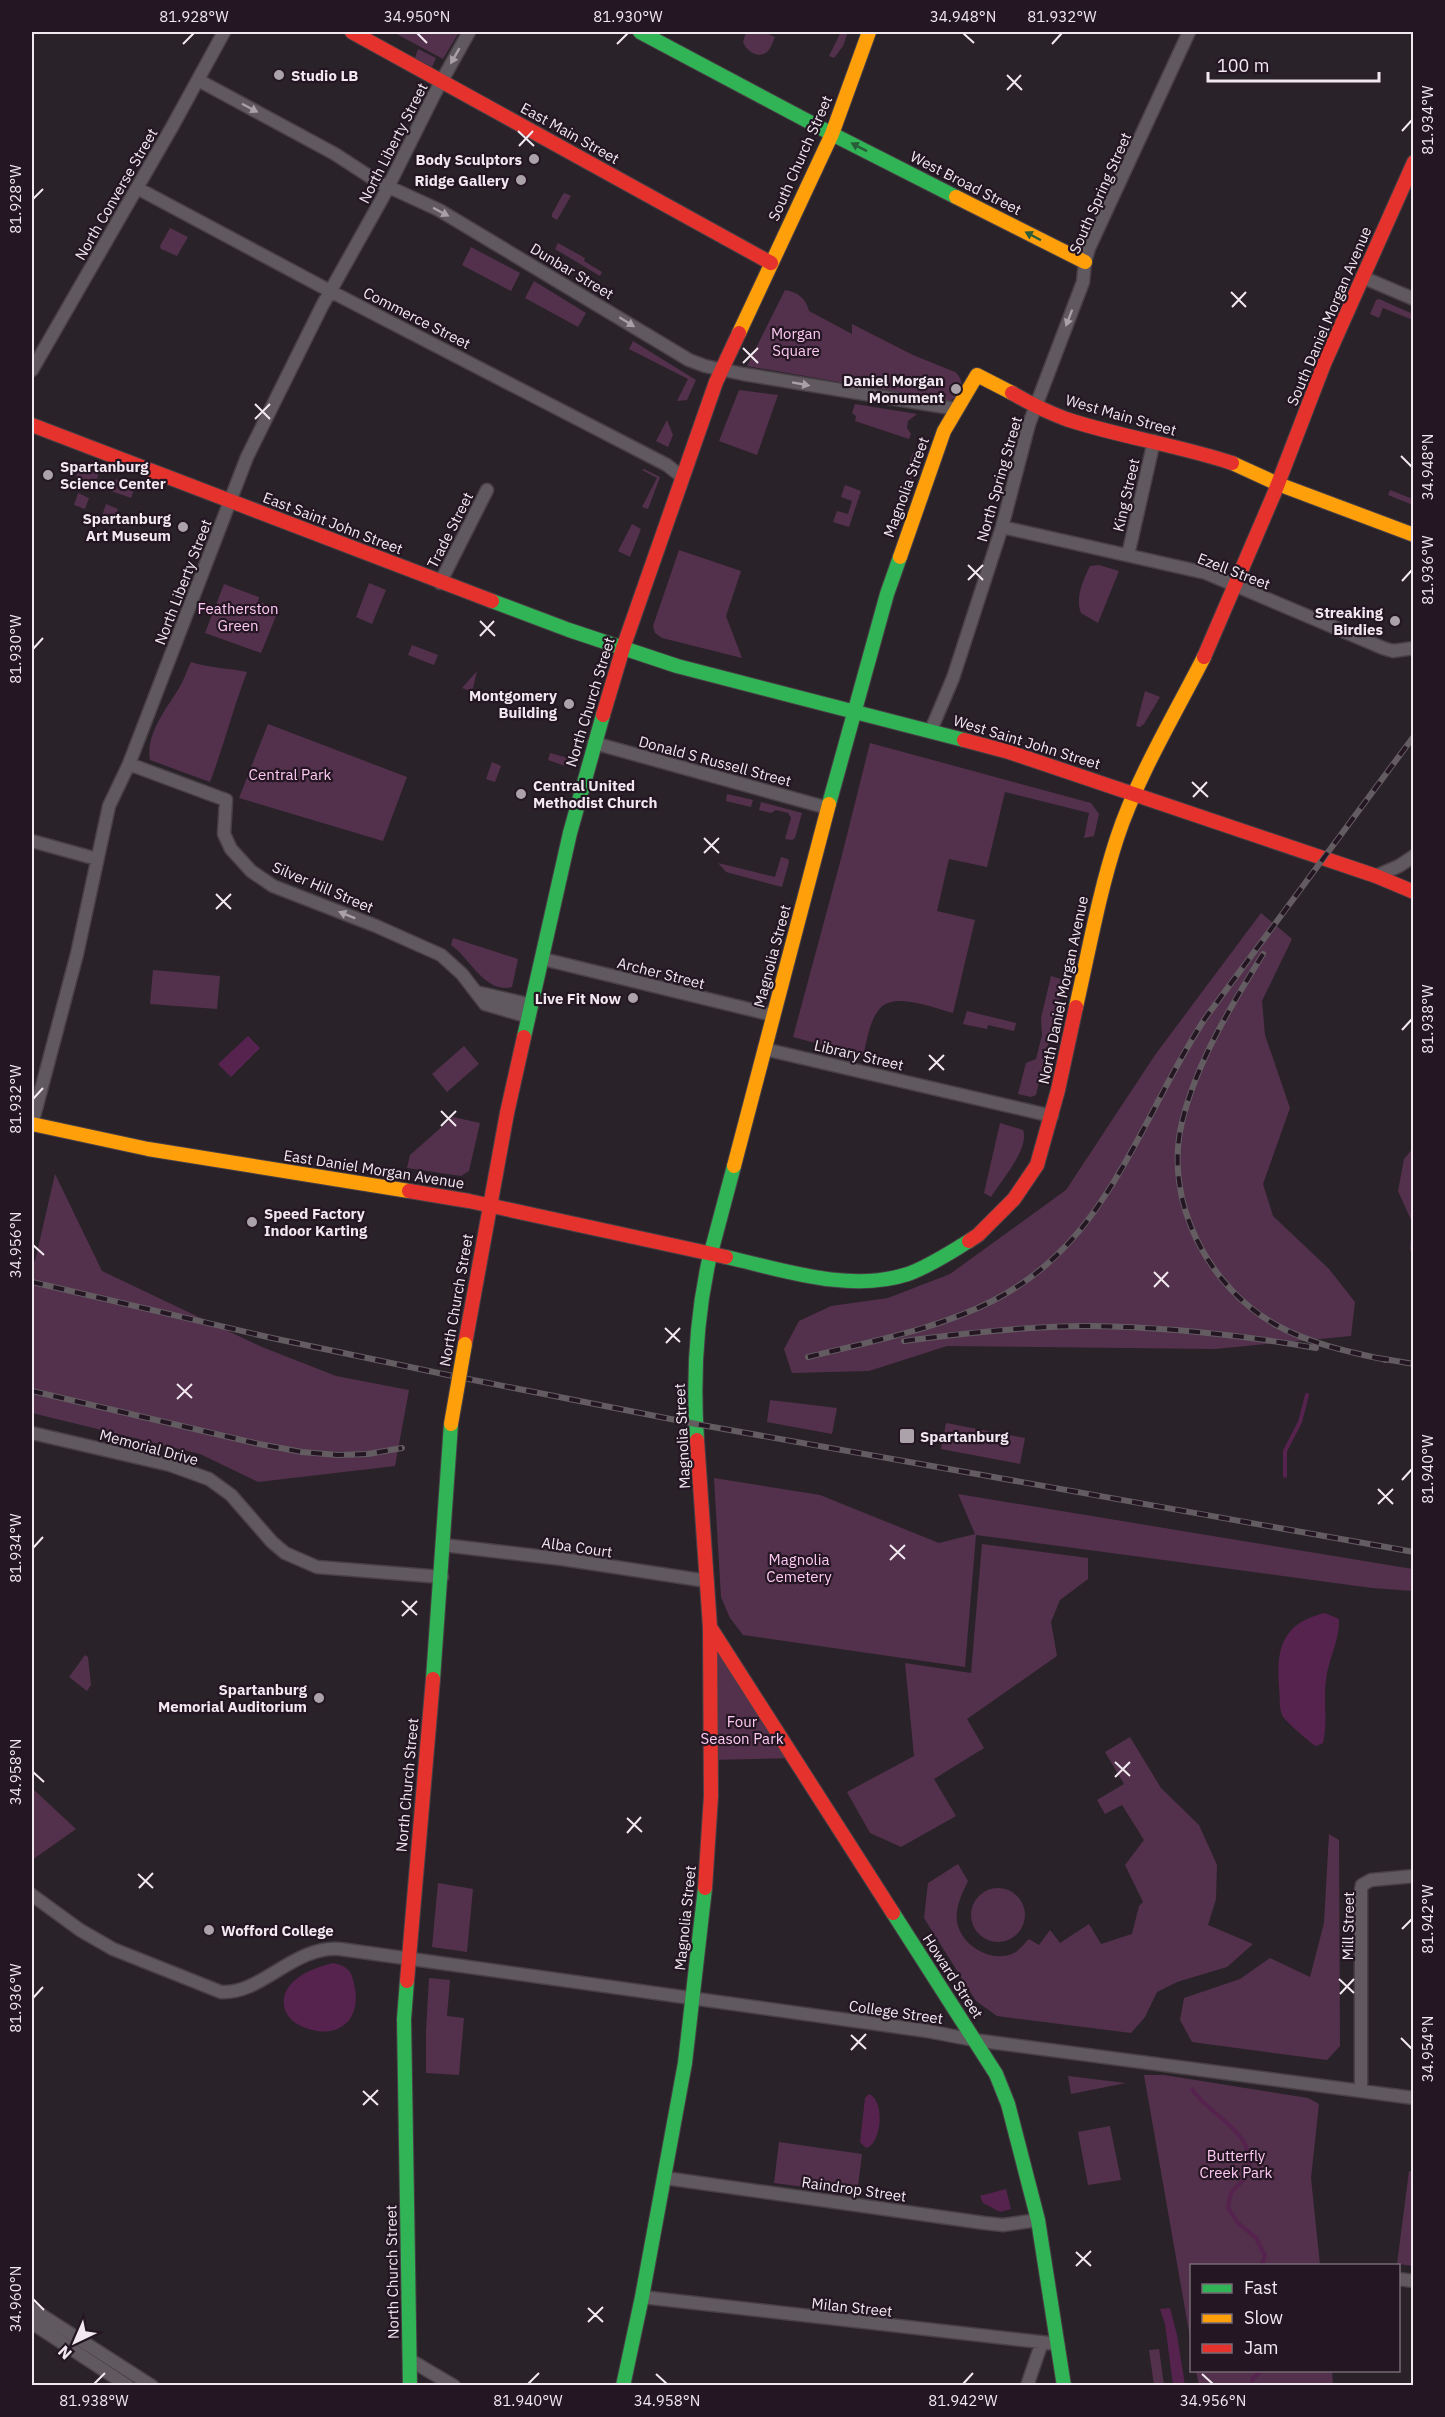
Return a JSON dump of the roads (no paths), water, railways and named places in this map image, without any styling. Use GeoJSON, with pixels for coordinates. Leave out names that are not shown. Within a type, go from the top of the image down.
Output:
{"type":"FeatureCollection","features":[{"type":"Feature","properties":{"kind":"main road","name":"East Main Street"},"geometry":{"type":"LineString","coordinates":[[352,32],[771,262]]}},
{"type":"Feature","properties":{"kind":"main road","name":"West Broad Street"},"geometry":{"type":"LineString","coordinates":[[640,32],[832,134],[1085,262]]}},
{"type":"Feature","properties":{"kind":"main road","name":"South Church Street"},"geometry":{"type":"LineString","coordinates":[[771,262],[832,134],[869,32]]}},
{"type":"Feature","properties":{"kind":"main road","name":"South Daniel Morgan Avenue"},"geometry":{"type":"LineString","coordinates":[[1280,479],[1324,364],[1413,162]]}},
{"type":"Feature","properties":{"kind":"main road","name":"North Church Street"},"geometry":{"type":"LineString","coordinates":[[410,2385],[404,2048],[409,1960],[442,1577],[451,1424],[488,1205],[570,833],[594,743],[623,648],[721,369],[771,262]]}},
{"type":"Feature","properties":{"kind":"main road","name":"West Main Street"},"geometry":{"type":"LineString","coordinates":[[977,375],[1073,421],[1154,441],[1280,479],[1413,523]]}},
{"type":"Feature","properties":{"kind":"main road","name":"Magnolia Street"},"geometry":{"type":"LineString","coordinates":[[623,2385],[665,2178],[685,2063],[708,1860],[710,1627],[694,1388],[710,1254],[887,594],[944,431],[977,375]]}},
{"type":"Feature","properties":{"kind":"main road","name":"East Saint John Street"},"geometry":{"type":"LineString","coordinates":[[32,425],[440,583],[623,648]]}},
{"type":"Feature","properties":{"kind":"main road","name":"West Main Street"},"geometry":{"type":"LineString","coordinates":[[1280,479],[1413,535]]}},
{"type":"Feature","properties":{"kind":"main road","name":"North Daniel Morgan Avenue"},"geometry":{"type":"LineString","coordinates":[[710,1254],[843,1281],[865,1281],[907,1274],[950,1253],[978,1235],[1014,1199],[1037,1164],[1052,1116],[1117,837],[1135,793],[1210,646],[1280,479]]}},
{"type":"Feature","properties":{"kind":"main road","name":"West Saint John Street"},"geometry":{"type":"LineString","coordinates":[[623,648],[676,666],[1009,752],[1376,876],[1413,892]]}},
{"type":"Feature","properties":{"kind":"main road","name":"East Daniel Morgan Avenue"},"geometry":{"type":"LineString","coordinates":[[32,1124],[148,1149],[488,1205],[710,1254]]}},
{"type":"Feature","properties":{"kind":"main road","name":"Howard Street"},"geometry":{"type":"LineString","coordinates":[[710,1627],[996,2074],[1008,2103],[1038,2220],[1064,2385]]}},
{"type":"Feature","properties":{"kind":"street","name":"North Converse Street"},"geometry":{"type":"LineString","coordinates":[[32,370],[224,32]]}},
{"type":"Feature","properties":{"kind":"street","name":"North Liberty Street"},"geometry":{"type":"LineString","coordinates":[[32,1124],[77,954],[109,806],[129,764],[247,457],[330,291],[388,187],[441,81],[469,32]]}},
{"type":"Feature","properties":{"kind":"street","name":"South Spring Street"},"geometry":{"type":"LineString","coordinates":[[1037,405],[1083,282],[1085,262],[1189,32]]}},
{"type":"Feature","properties":{"kind":"street","name":"Dunbar Street"},"geometry":{"type":"LineString","coordinates":[[198,80],[336,154],[388,187],[438,210],[689,360],[721,369],[957,409]]}},
{"type":"Feature","properties":{"kind":"street","name":"Commerce Street"},"geometry":{"type":"LineString","coordinates":[[137,188],[330,291],[588,423],[667,465],[682,477]]}},
{"type":"Feature","properties":{"kind":"street"},"geometry":{"type":"LineString","coordinates":[[1362,276],[1413,298]]}},
{"type":"Feature","properties":{"kind":"street","name":"North Spring Street"},"geometry":{"type":"LineString","coordinates":[[931,730],[953,678],[1002,527],[1029,424],[1037,405]]}},
{"type":"Feature","properties":{"kind":"street","name":"King Street"},"geometry":{"type":"LineString","coordinates":[[1128,555],[1154,441]]}},
{"type":"Feature","properties":{"kind":"street","name":"Trade Street"},"geometry":{"type":"LineString","coordinates":[[440,583],[487,490]]}},
{"type":"Feature","properties":{"kind":"street","name":"Ezell Street"},"geometry":{"type":"LineString","coordinates":[[1002,527],[1206,573],[1383,648],[1393,651],[1413,648]]}},
{"type":"Feature","properties":{"kind":"street","name":"Donald S Russell Street"},"geometry":{"type":"LineString","coordinates":[[594,743],[828,808]]}},
{"type":"Feature","properties":{"kind":"street","name":"Silver Hill Street"},"geometry":{"type":"LineString","coordinates":[[129,764],[226,800],[224,834],[231,849],[250,871],[273,886],[441,955],[462,974],[484,1004],[531,1011]]}},
{"type":"Feature","properties":{"kind":"street"},"geometry":{"type":"LineString","coordinates":[[32,841],[97,859]]}},
{"type":"Feature","properties":{"kind":"street"},"geometry":{"type":"LineString","coordinates":[[1376,876],[1399,866],[1413,856]]}},
{"type":"Feature","properties":{"kind":"street","name":"Archer Street"},"geometry":{"type":"LineString","coordinates":[[543,959],[773,1015]]}},
{"type":"Feature","properties":{"kind":"street"},"geometry":{"type":"LineString","coordinates":[[476,992],[531,1011]]}},
{"type":"Feature","properties":{"kind":"street","name":"Library Street"},"geometry":{"type":"LineString","coordinates":[[764,1049],[1052,1116]]}},
{"type":"Feature","properties":{"kind":"street","name":"Memorial Drive"},"geometry":{"type":"LineString","coordinates":[[32,1433],[138,1457],[197,1474],[215,1483],[231,1495],[272,1542],[285,1553],[316,1567],[442,1577]]}},
{"type":"Feature","properties":{"kind":"street","name":"Alba Court"},"geometry":{"type":"LineString","coordinates":[[443,1545],[556,1558],[707,1581]]}},
{"type":"Feature","properties":{"kind":"street","name":"Mill Street"},"geometry":{"type":"LineString","coordinates":[[1361,2091],[1362,1885],[1371,1880],[1413,1876]]}},
{"type":"Feature","properties":{"kind":"street","name":"College Street"},"geometry":{"type":"LineString","coordinates":[[32,1895],[80,1930],[113,1948],[221,1992],[234,1991],[310,1953],[324,1949],[340,1949],[927,2031],[974,2040],[1413,2098]]}},
{"type":"Feature","properties":{"kind":"street","name":"Raindrop Street"},"geometry":{"type":"LineString","coordinates":[[665,2178],[984,2223],[1003,2225],[1038,2220]]}},
{"type":"Feature","properties":{"kind":"street","name":"Milan Street"},"geometry":{"type":"LineString","coordinates":[[642,2297],[1058,2344]]}},
{"type":"Feature","properties":{"kind":"street"},"geometry":{"type":"LineString","coordinates":[[32,2309],[152,2385]]}},
{"type":"Feature","properties":{"kind":"street"},"geometry":{"type":"LineString","coordinates":[[32,2323],[128,2385]]}},
{"type":"Feature","properties":{"kind":"street"},"geometry":{"type":"LineString","coordinates":[[1027,2385],[1042,2342]]}},
{"type":"Feature","properties":{"kind":"street"},"geometry":{"type":"LineString","coordinates":[[410,2360],[453,2385]]}},
{"type":"Feature","properties":{"kind":"waterway"},"geometry":{"type":"LineString","coordinates":[[1285,1476],[1285,1451],[1300,1422],[1307,1395]]}},
{"type":"Feature","properties":{"kind":"waterway"},"geometry":{"type":"LineString","coordinates":[[1192,2089],[1230,2126],[1246,2146],[1249,2158],[1248,2172],[1245,2179],[1233,2191],[1228,2208],[1237,2222],[1256,2238],[1265,2256],[1262,2264]]}},
{"type":"Feature","properties":{"kind":"waterway"},"geometry":{"type":"LineString","coordinates":[[1251,2386],[1253,2378],[1260,2372]]}},
{"type":"Feature","properties":{"kind":"railway"},"geometry":{"type":"LineString","coordinates":[[808,1357],[898,1335],[978,1308],[1013,1289],[1047,1264],[1078,1232],[1108,1191],[1206,1017],[1414,736]]}},
{"type":"Feature","properties":{"kind":"railway"},"geometry":{"type":"LineString","coordinates":[[1263,954],[1216,1035],[1188,1099],[1178,1152],[1179,1182],[1186,1211],[1197,1239],[1212,1266],[1253,1310],[1278,1326],[1304,1338],[1386,1360]]}},
{"type":"Feature","properties":{"kind":"railway"},"geometry":{"type":"LineString","coordinates":[[32,1282],[272,1338],[696,1424],[1414,1552]]}},
{"type":"Feature","properties":{"kind":"railway"},"geometry":{"type":"LineString","coordinates":[[904,1341],[997,1330],[1090,1326],[1203,1332],[1316,1348]]}},
{"type":"Feature","properties":{"kind":"railway"},"geometry":{"type":"LineString","coordinates":[[1378,1358],[1414,1364]]}},
{"type":"Feature","properties":{"kind":"railway"},"geometry":{"type":"LineString","coordinates":[[32,1391],[302,1452],[338,1455],[368,1454],[402,1448]]}},
{"type":"Feature","properties":{"kind":"place","name":"Studio LB"},"geometry":{"type":"Point","coordinates":[279,75]}},
{"type":"Feature","properties":{"kind":"place","name":"Body Sculptors"},"geometry":{"type":"Point","coordinates":[534,159]}},
{"type":"Feature","properties":{"kind":"place","name":"Ridge Gallery"},"geometry":{"type":"Point","coordinates":[521,180]}},
{"type":"Feature","properties":{"kind":"place","name":"Daniel Morgan Monument"},"geometry":{"type":"Point","coordinates":[956,389]}},
{"type":"Feature","properties":{"kind":"place","name":"Spartanburg Science Center"},"geometry":{"type":"Point","coordinates":[48,475]}},
{"type":"Feature","properties":{"kind":"place","name":"Spartanburg Art Museum"},"geometry":{"type":"Point","coordinates":[183,527]}},
{"type":"Feature","properties":{"kind":"place","name":"Streaking Birdies"},"geometry":{"type":"Point","coordinates":[1395,621]}},
{"type":"Feature","properties":{"kind":"place","name":"Montgomery Building"},"geometry":{"type":"Point","coordinates":[569,704]}},
{"type":"Feature","properties":{"kind":"place","name":"Central United Methodist Church"},"geometry":{"type":"Point","coordinates":[521,794]}},
{"type":"Feature","properties":{"kind":"place","name":"Live Fit Now"},"geometry":{"type":"Point","coordinates":[633,998]}},
{"type":"Feature","properties":{"kind":"place","name":"Speed Factory Indoor Karting"},"geometry":{"type":"Point","coordinates":[252,1222]}},
{"type":"Feature","properties":{"kind":"place","name":"Spartanburg"},"geometry":{"type":"Point","coordinates":[907,1436]}},
{"type":"Feature","properties":{"kind":"place","name":"Spartanburg Memorial Auditorium"},"geometry":{"type":"Point","coordinates":[319,1698]}},
{"type":"Feature","properties":{"kind":"place","name":"Wofford College"},"geometry":{"type":"Point","coordinates":[209,1930]}},
{"type":"Feature","properties":{"kind":"park label","name":"Morgan Square"},"geometry":{"type":"Point","coordinates":[796,342]}},
{"type":"Feature","properties":{"kind":"park label","name":"Featherston Green"},"geometry":{"type":"Point","coordinates":[238,616]}},
{"type":"Feature","properties":{"kind":"park label","name":"Central Park"},"geometry":{"type":"Point","coordinates":[290,774]}},
{"type":"Feature","properties":{"kind":"park label","name":"Magnolia Cemetery"},"geometry":{"type":"Point","coordinates":[799,1568]}},
{"type":"Feature","properties":{"kind":"park label","name":"Four Season Park"},"geometry":{"type":"Point","coordinates":[742,1730]}},
{"type":"Feature","properties":{"kind":"park label","name":"Butterfly Creek Park"},"geometry":{"type":"Point","coordinates":[1236,2164]}}]}
